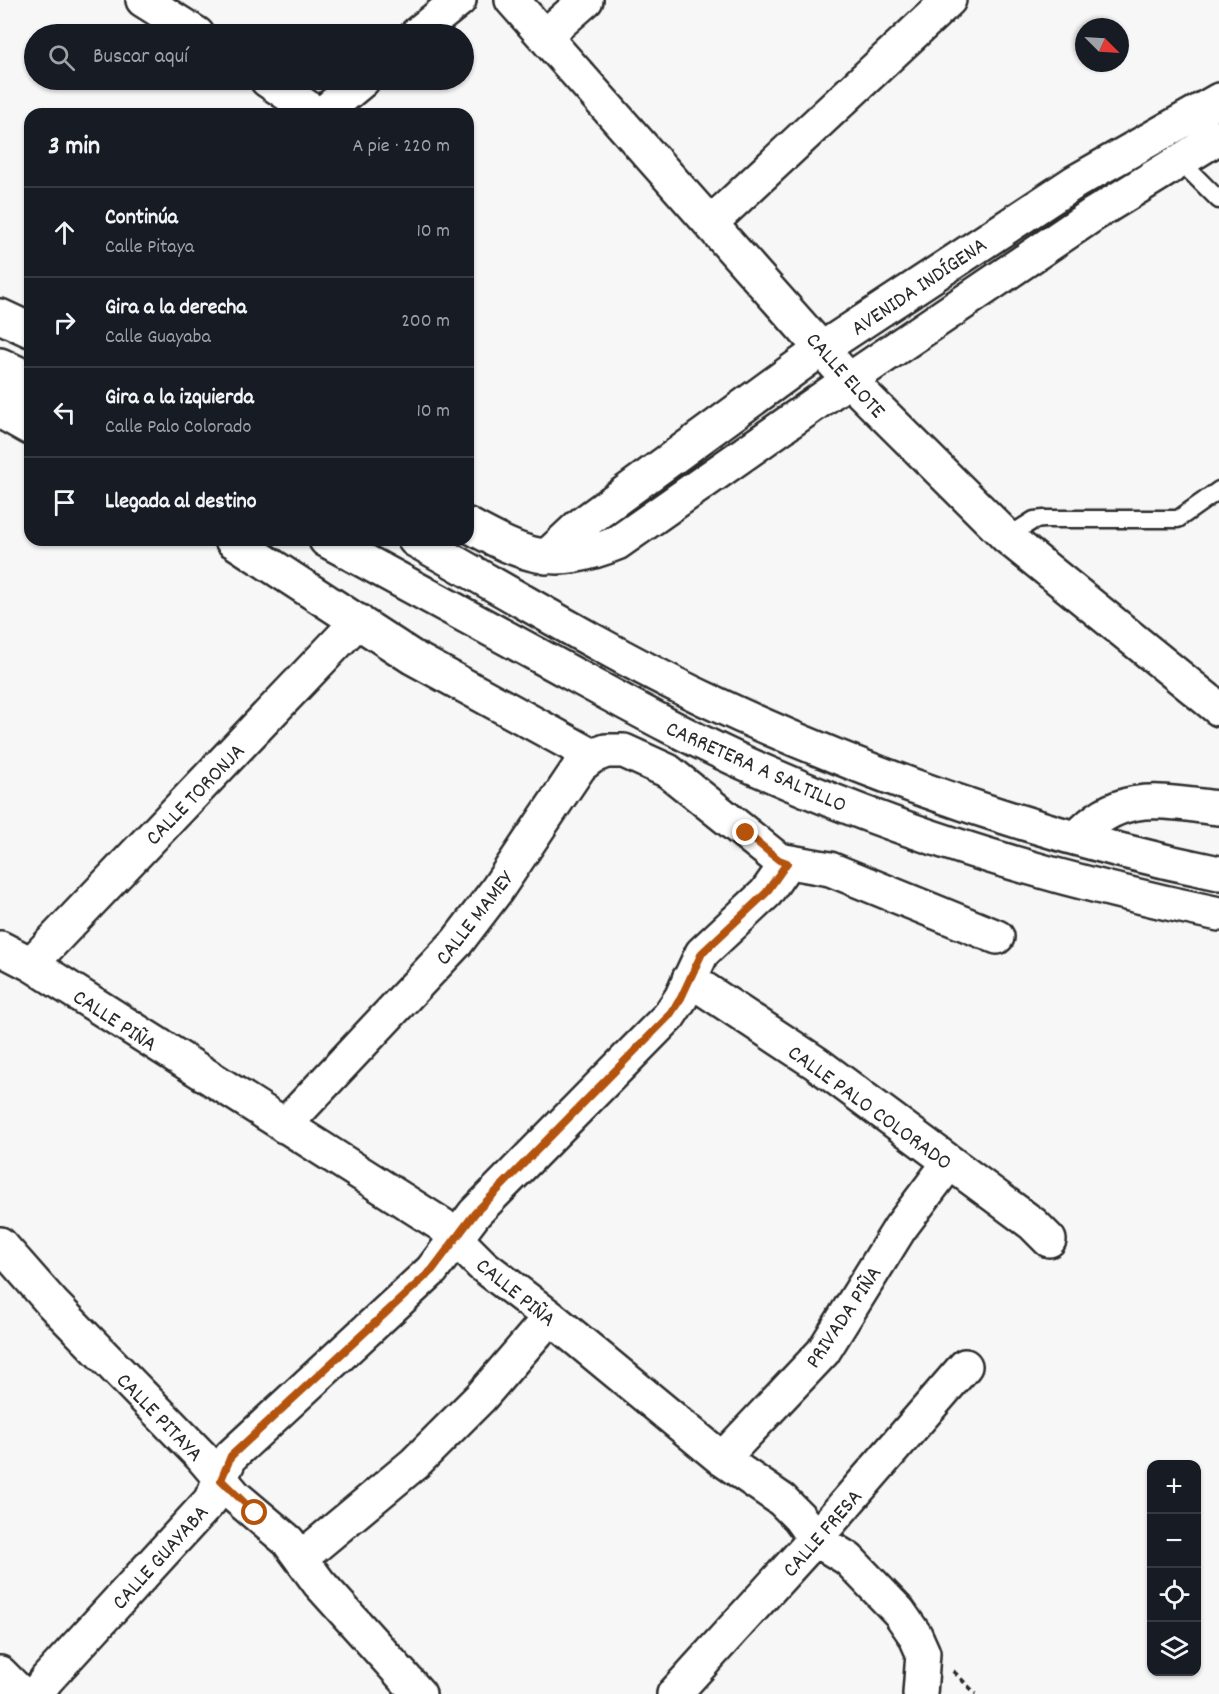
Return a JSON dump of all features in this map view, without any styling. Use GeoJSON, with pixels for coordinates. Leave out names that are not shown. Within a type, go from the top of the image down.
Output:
{"type":"FeatureCollection","features":[{"type":"Feature","properties":{"kind":"street"},"geometry":{"type":"LineString","coordinates":[[142,0],[180,24]]}},
{"type":"Feature","properties":{"kind":"street"},"geometry":{"type":"LineString","coordinates":[[429,24],[459,0]]}},
{"type":"Feature","properties":{"kind":"street","name":"CALLE ELOTE"},"geometry":{"type":"LineString","coordinates":[[512,0],[546,35],[712,222],[849,380],[1007,537],[1219,709]]}},
{"type":"Feature","properties":{"kind":"street"},"geometry":{"type":"LineString","coordinates":[[546,35],[586,0]]}},
{"type":"Feature","properties":{"kind":"street"},"geometry":{"type":"LineString","coordinates":[[712,222],[949,0]]}},
{"type":"Feature","properties":{"kind":"street"},"geometry":{"type":"LineString","coordinates":[[283,90],[311,108]]}},
{"type":"Feature","properties":{"kind":"street"},"geometry":{"type":"LineString","coordinates":[[328,108],[350,90]]}},
{"type":"Feature","properties":{"kind":"street","name":"AVENIDA INDÍGENA"},"geometry":{"type":"LineString","coordinates":[[546,557],[578,527],[823,348],[1066,188],[1219,100]]}},
{"type":"Feature","properties":{"kind":"street"},"geometry":{"type":"LineString","coordinates":[[1162,131],[1179,160]]}},
{"type":"Feature","properties":{"kind":"street","name":"AVENIDA INDÍGENA"},"geometry":{"type":"LineString","coordinates":[[474,528],[511,549],[546,557],[590,554],[617,543],[849,380],[1179,160],[1219,137]]}},
{"type":"Feature","properties":{"kind":"street"},"geometry":{"type":"LineString","coordinates":[[0,316],[24,327]]}},
{"type":"Feature","properties":{"kind":"street"},"geometry":{"type":"LineString","coordinates":[[0,404],[22,374]]}},
{"type":"Feature","properties":{"kind":"street"},"geometry":{"type":"LineString","coordinates":[[0,411],[24,425]]}},
{"type":"Feature","properties":{"kind":"street"},"geometry":{"type":"LineString","coordinates":[[241,546],[412,657],[593,756],[606,751],[624,751],[668,771],[714,811],[779,860],[830,869],[997,937]]}},
{"type":"Feature","properties":{"kind":"street","name":"CARRETERA A SALTILLO"},"geometry":{"type":"LineString","coordinates":[[337,546],[685,735],[775,777],[873,817],[1065,877],[1150,900],[1219,914]]}},
{"type":"Feature","properties":{"kind":"street","name":"CARRETERA A SALTILLO"},"geometry":{"type":"LineString","coordinates":[[426,546],[703,698],[887,778],[1077,838],[1163,862],[1219,873]]}},
{"type":"Feature","properties":{"kind":"street","name":"CALLE TORONJA"},"geometry":{"type":"LineString","coordinates":[[31,964],[358,621]]}},
{"type":"Feature","properties":{"kind":"street"},"geometry":{"type":"LineString","coordinates":[[668,771],[685,735]]}},
{"type":"Feature","properties":{"kind":"street","name":"CALLE MAMEY"},"geometry":{"type":"LineString","coordinates":[[284,1126],[457,942],[496,891],[580,766],[593,756]]}},
{"type":"Feature","properties":{"kind":"street"},"geometry":{"type":"LineString","coordinates":[[1077,838],[1090,822],[1130,803],[1149,800],[1219,808]]}},
{"type":"Feature","properties":{"kind":"street","name":"CALLE GUAYABA"},"geometry":{"type":"LineString","coordinates":[[36,1694],[47,1679],[210,1501],[231,1456],[432,1270],[475,1213],[669,1016],[681,998],[702,953],[766,893],[787,863]]}},
{"type":"Feature","properties":{"kind":"street","name":"CALLE PIÑA"},"geometry":{"type":"LineString","coordinates":[[0,948],[31,964],[442,1225],[482,1265],[550,1317],[722,1459],[782,1500],[800,1517],[815,1539],[848,1559],[899,1612],[915,1635],[923,1653],[920,1694]]}},
{"type":"Feature","properties":{"kind":"street","name":"CALLE PALO COLORADO"},"geometry":{"type":"LineString","coordinates":[[688,979],[816,1063],[1033,1224],[1049,1240]]}},
{"type":"Feature","properties":{"kind":"street","name":"PRIVADA PIÑA"},"geometry":{"type":"LineString","coordinates":[[722,1459],[823,1352],[900,1228],[949,1163]]}},
{"type":"Feature","properties":{"kind":"street","name":"CALLE PITAYA"},"geometry":{"type":"LineString","coordinates":[[0,1244],[52,1303],[201,1456],[236,1497],[288,1541],[319,1583],[419,1694]]}},
{"type":"Feature","properties":{"kind":"street"},"geometry":{"type":"LineString","coordinates":[[301,1558],[415,1462],[481,1397],[550,1317]]}},
{"type":"Feature","properties":{"kind":"street","name":"CALLE FRESA"},"geometry":{"type":"LineString","coordinates":[[674,1694],[815,1539],[965,1366]]}},
{"type":"Feature","properties":{"kind":"street"},"geometry":{"type":"LineString","coordinates":[[0,1673],[21,1694]]}},
{"type":"Feature","properties":{"kind":"lane"},"geometry":{"type":"LineString","coordinates":[[1179,160],[1219,200]]}},
{"type":"Feature","properties":{"kind":"lane"},"geometry":{"type":"LineString","coordinates":[[1007,537],[1034,520],[1178,519],[1219,490]]}},
{"type":"Feature","properties":{"kind":"route"},"geometry":{"type":"LineString","coordinates":[[255,1513],[221,1480],[231,1456],[432,1270],[475,1213],[669,1016],[681,998],[702,953],[766,893],[787,863],[779,860],[746,833]]}}]}
